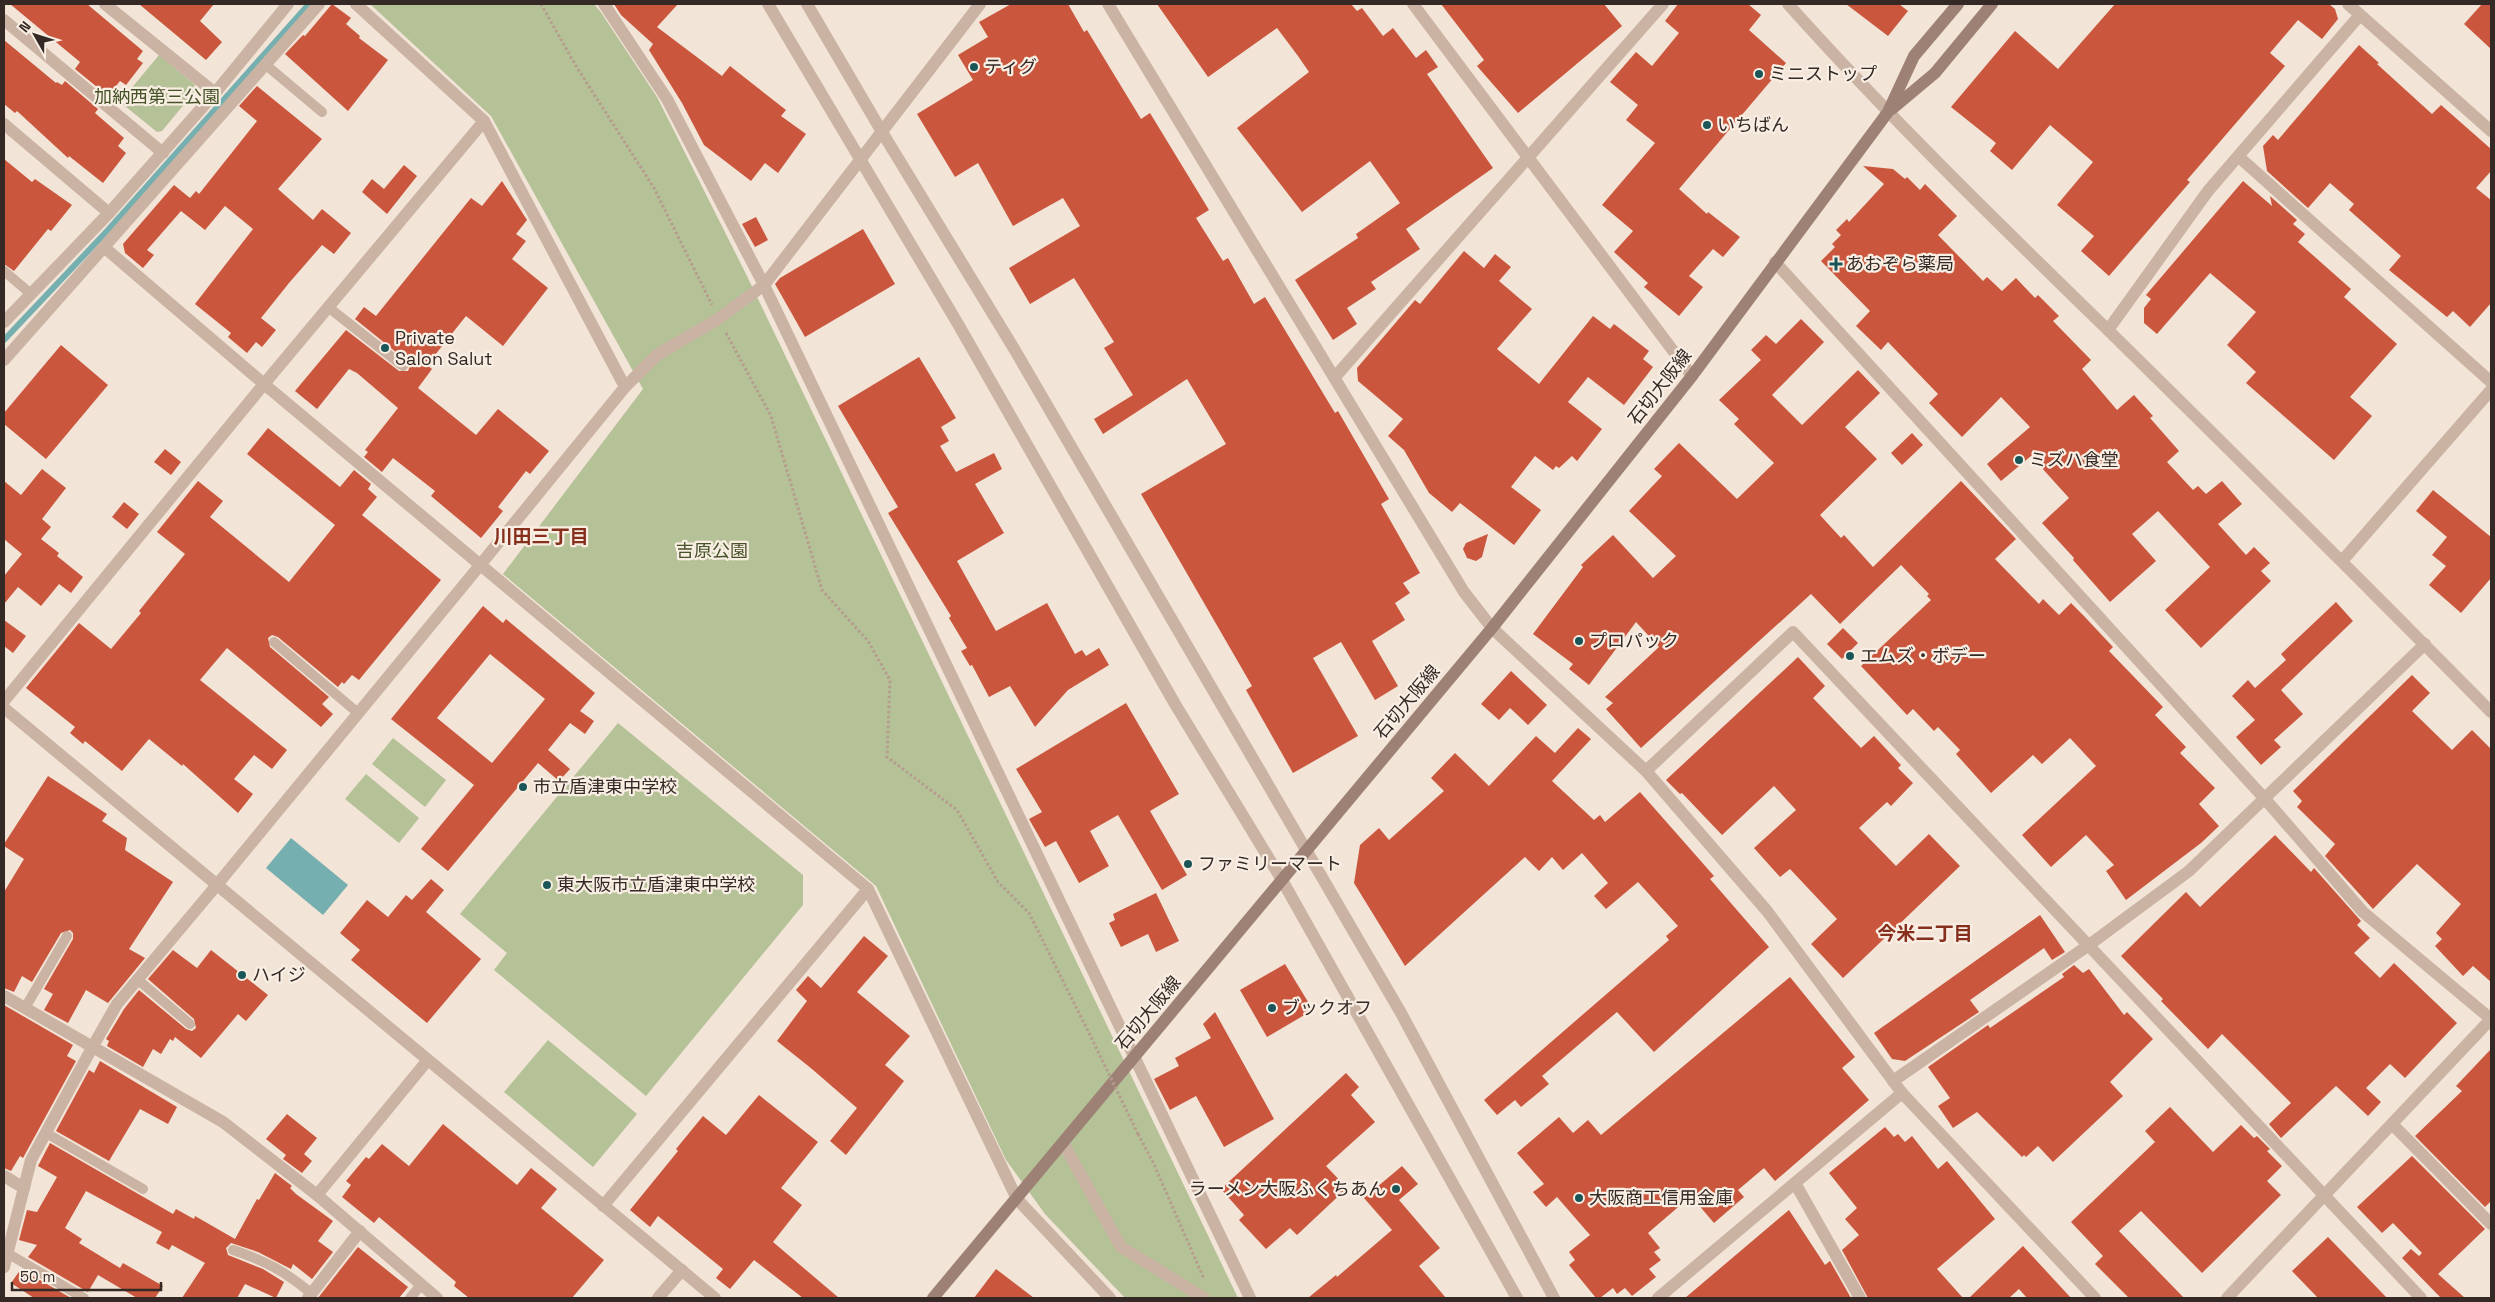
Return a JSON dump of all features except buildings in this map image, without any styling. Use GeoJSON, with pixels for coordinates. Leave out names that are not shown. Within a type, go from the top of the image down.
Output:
{"type":"FeatureCollection","features":[{"type":"Feature","properties":{"kind":"main road","name":"石切大阪線"},"geometry":{"type":"LineString","coordinates":[[933,1298],[1492,628],[1692,376],[1888,112],[1914,56],[1958,4]]}},
{"type":"Feature","properties":{"kind":"main road","name":"石切大阪線"},"geometry":{"type":"LineString","coordinates":[[1888,112],[1935,74],[1992,4]]}},
{"type":"Feature","properties":{"kind":"street"},"geometry":{"type":"LineString","coordinates":[[105,4],[215,93]]}},
{"type":"Feature","properties":{"kind":"street"},"geometry":{"type":"LineString","coordinates":[[4,322],[109,213],[163,153],[288,4]]}},
{"type":"Feature","properties":{"kind":"street"},"geometry":{"type":"LineString","coordinates":[[4,360],[320,4]]}},
{"type":"Feature","properties":{"kind":"street"},"geometry":{"type":"LineString","coordinates":[[356,4],[484,121],[625,387]]}},
{"type":"Feature","properties":{"kind":"street"},"geometry":{"type":"LineString","coordinates":[[604,4],[667,99],[764,285],[1250,1298]]}},
{"type":"Feature","properties":{"kind":"street"},"geometry":{"type":"LineString","coordinates":[[768,4],[958,324],[1175,704],[1282,880],[1517,1298]]}},
{"type":"Feature","properties":{"kind":"street"},"geometry":{"type":"LineString","coordinates":[[807,4],[882,132],[1016,352],[1400,1013],[1554,1298]]}},
{"type":"Feature","properties":{"kind":"street"},"geometry":{"type":"LineString","coordinates":[[4,1266],[31,1160],[117,1004],[625,387],[657,355],[718,319],[764,285],[980,4]]}},
{"type":"Feature","properties":{"kind":"street"},"geometry":{"type":"LineString","coordinates":[[1108,4],[1335,376],[1464,592],[1492,628],[1646,771],[1767,911],[1902,1093],[2095,1298]]}},
{"type":"Feature","properties":{"kind":"street"},"geometry":{"type":"LineString","coordinates":[[1414,4],[1692,376]]}},
{"type":"Feature","properties":{"kind":"street"},"geometry":{"type":"LineString","coordinates":[[1335,376],[1663,4]]}},
{"type":"Feature","properties":{"kind":"street"},"geometry":{"type":"LineString","coordinates":[[1788,4],[1888,112],[2045,271],[2108,330],[2342,561],[2491,712]]}},
{"type":"Feature","properties":{"kind":"street"},"geometry":{"type":"LineString","coordinates":[[2348,4],[2491,131]]}},
{"type":"Feature","properties":{"kind":"street"},"geometry":{"type":"LineString","coordinates":[[2108,330],[2208,191],[2360,15]]}},
{"type":"Feature","properties":{"kind":"street"},"geometry":{"type":"LineString","coordinates":[[4,20],[163,153]]}},
{"type":"Feature","properties":{"kind":"street"},"geometry":{"type":"LineString","coordinates":[[4,701],[264,384],[484,121]]}},
{"type":"Feature","properties":{"kind":"street"},"geometry":{"type":"LineString","coordinates":[[4,124],[109,213]]}},
{"type":"Feature","properties":{"kind":"street"},"geometry":{"type":"LineString","coordinates":[[2238,157],[2491,382]]}},
{"type":"Feature","properties":{"kind":"street"},"geometry":{"type":"LineString","coordinates":[[105,248],[264,384],[868,889],[1017,1199],[1110,1298]]}},
{"type":"Feature","properties":{"kind":"street"},"geometry":{"type":"LineString","coordinates":[[1775,262],[2265,799],[2363,912],[2491,1019],[2227,1298]]}},
{"type":"Feature","properties":{"kind":"street"},"geometry":{"type":"LineString","coordinates":[[2342,561],[2491,390]]}},
{"type":"Feature","properties":{"kind":"street"},"geometry":{"type":"LineString","coordinates":[[1646,771],[1793,632],[2325,1194],[2421,1298]]}},
{"type":"Feature","properties":{"kind":"street"},"geometry":{"type":"LineString","coordinates":[[1893,1081],[2090,945],[2189,871],[2425,644]]}},
{"type":"Feature","properties":{"kind":"street"},"geometry":{"type":"LineString","coordinates":[[4,708],[216,886],[715,1298]]}},
{"type":"Feature","properties":{"kind":"street"},"geometry":{"type":"LineString","coordinates":[[603,1206],[868,889]]}},
{"type":"Feature","properties":{"kind":"street"},"geometry":{"type":"LineString","coordinates":[[4,996],[223,1122],[317,1195],[437,1298]]}},
{"type":"Feature","properties":{"kind":"street"},"geometry":{"type":"LineString","coordinates":[[317,1195],[427,1061]]}},
{"type":"Feature","properties":{"kind":"street"},"geometry":{"type":"LineString","coordinates":[[1658,1298],[1902,1093]]}},
{"type":"Feature","properties":{"kind":"street"},"geometry":{"type":"LineString","coordinates":[[2392,1124],[2491,1224]]}},
{"type":"Feature","properties":{"kind":"street"},"geometry":{"type":"LineString","coordinates":[[1063,1143],[1121,1248],[1204,1298]]}},
{"type":"Feature","properties":{"kind":"street"},"geometry":{"type":"LineString","coordinates":[[4,1176],[24,1188]]}},
{"type":"Feature","properties":{"kind":"street"},"geometry":{"type":"LineString","coordinates":[[1795,1183],[1860,1298]]}},
{"type":"Feature","properties":{"kind":"street"},"geometry":{"type":"LineString","coordinates":[[310,1296],[360,1231]]}},
{"type":"Feature","properties":{"kind":"street"},"geometry":{"type":"LineString","coordinates":[[658,1298],[682,1270]]}},
{"type":"Feature","properties":{"kind":"lane"},"geometry":{"type":"LineString","coordinates":[[266,65],[322,112]]}},
{"type":"Feature","properties":{"kind":"lane"},"geometry":{"type":"LineString","coordinates":[[4,271],[31,294]]}},
{"type":"Feature","properties":{"kind":"lane"},"geometry":{"type":"LineString","coordinates":[[328,307],[403,366]]}},
{"type":"Feature","properties":{"kind":"lane"},"geometry":{"type":"LineString","coordinates":[[274,642],[358,713]]}},
{"type":"Feature","properties":{"kind":"lane"},"geometry":{"type":"LineString","coordinates":[[24,1008],[67,936]]}},
{"type":"Feature","properties":{"kind":"lane"},"geometry":{"type":"LineString","coordinates":[[137,979],[190,1024]]}},
{"type":"Feature","properties":{"kind":"lane"},"geometry":{"type":"LineString","coordinates":[[46,1133],[143,1189]]}},
{"type":"Feature","properties":{"kind":"lane"},"geometry":{"type":"LineString","coordinates":[[234,1250],[265,1261],[289,1274],[310,1296]]}},
{"type":"Feature","properties":{"kind":"lane"},"geometry":{"type":"LineString","coordinates":[[7,1253],[84,1298]]}},
{"type":"Feature","properties":{"kind":"lane"},"geometry":{"type":"LineString","coordinates":[[410,1298],[422,1285]]}},
{"type":"Feature","properties":{"kind":"path"},"geometry":{"type":"LineString","coordinates":[[541,4],[576,66],[654,188],[718,319],[771,416],[822,590],[868,641],[890,680],[887,757],[957,810],[998,882],[1029,913],[1153,1162],[1204,1280]]}},
{"type":"Feature","properties":{"kind":"green space","name":"吉原公園"},"geometry":{"type":"Polygon","coordinates":[[[370,4],[594,4],[600,11],[657,97],[746,274],[1238,1298],[1125,1298],[1045,1214],[1006,1160],[876,886],[503,574],[643,389],[491,116],[370,4]]]}},
{"type":"Feature","properties":{"kind":"green space","name":"加納西第三公園"},"geometry":{"type":"Polygon","coordinates":[[[159,55],[194,84],[196,90],[162,131],[157,132],[120,102],[159,55]]]}},
{"type":"Feature","properties":{"kind":"green space"},"geometry":{"type":"Polygon","coordinates":[[[618,723],[803,875],[803,905],[646,1096],[494,970],[507,953],[460,914],[618,723]]]}},
{"type":"Feature","properties":{"kind":"green space"},"geometry":{"type":"Polygon","coordinates":[[[393,738],[446,780],[425,807],[372,764],[393,738]]]}},
{"type":"Feature","properties":{"kind":"green space"},"geometry":{"type":"Polygon","coordinates":[[[366,774],[419,818],[399,843],[345,799],[366,774]]]}},
{"type":"Feature","properties":{"kind":"green space"},"geometry":{"type":"Polygon","coordinates":[[[548,1040],[637,1114],[593,1167],[504,1092],[548,1040]]]}},
{"type":"Feature","properties":{"kind":"water"},"geometry":{"type":"Polygon","coordinates":[[[291,838],[348,885],[323,915],[266,868],[291,838]]]}},
{"type":"Feature","properties":{"kind":"waterway"},"geometry":{"type":"LineString","coordinates":[[4,340],[108,230],[309,4]]}},
{"type":"Feature","properties":{"kind":"place","name":"ティグ"},"geometry":{"type":"Point","coordinates":[974,67]}},
{"type":"Feature","properties":{"kind":"place","name":"ミニストップ"},"geometry":{"type":"Point","coordinates":[1759,74]}},
{"type":"Feature","properties":{"kind":"place","name":"いちばん"},"geometry":{"type":"Point","coordinates":[1707,125]}},
{"type":"Feature","properties":{"kind":"place","name":"あおぞら薬局"},"geometry":{"type":"Point","coordinates":[1836,264]}},
{"type":"Feature","properties":{"kind":"place","name":"Private Salon Salut"},"geometry":{"type":"Point","coordinates":[385,348]}},
{"type":"Feature","properties":{"kind":"place","name":"ミズハ食堂"},"geometry":{"type":"Point","coordinates":[2019,460]}},
{"type":"Feature","properties":{"kind":"place","name":"プロパック"},"geometry":{"type":"Point","coordinates":[1579,641]}},
{"type":"Feature","properties":{"kind":"place","name":"エムズ・ボデー"},"geometry":{"type":"Point","coordinates":[1850,656]}},
{"type":"Feature","properties":{"kind":"place","name":"市立盾津東中学校"},"geometry":{"type":"Point","coordinates":[523,787]}},
{"type":"Feature","properties":{"kind":"place","name":"ファミリーマート"},"geometry":{"type":"Point","coordinates":[1188,864]}},
{"type":"Feature","properties":{"kind":"place","name":"東大阪市立盾津東中学校"},"geometry":{"type":"Point","coordinates":[547,885]}},
{"type":"Feature","properties":{"kind":"place","name":"ハイジ"},"geometry":{"type":"Point","coordinates":[242,975]}},
{"type":"Feature","properties":{"kind":"place","name":"ブックオフ"},"geometry":{"type":"Point","coordinates":[1272,1008]}},
{"type":"Feature","properties":{"kind":"place","name":"ラーメン大阪ふくちあん"},"geometry":{"type":"Point","coordinates":[1396,1189]}},
{"type":"Feature","properties":{"kind":"place","name":"大阪商工信用金庫"},"geometry":{"type":"Point","coordinates":[1579,1198]}},
{"type":"Feature","properties":{"kind":"district","name":"川田三丁目"},"geometry":{"type":"Point","coordinates":[541,536]}},
{"type":"Feature","properties":{"kind":"district","name":"今米二丁目"},"geometry":{"type":"Point","coordinates":[1925,933]}}]}
